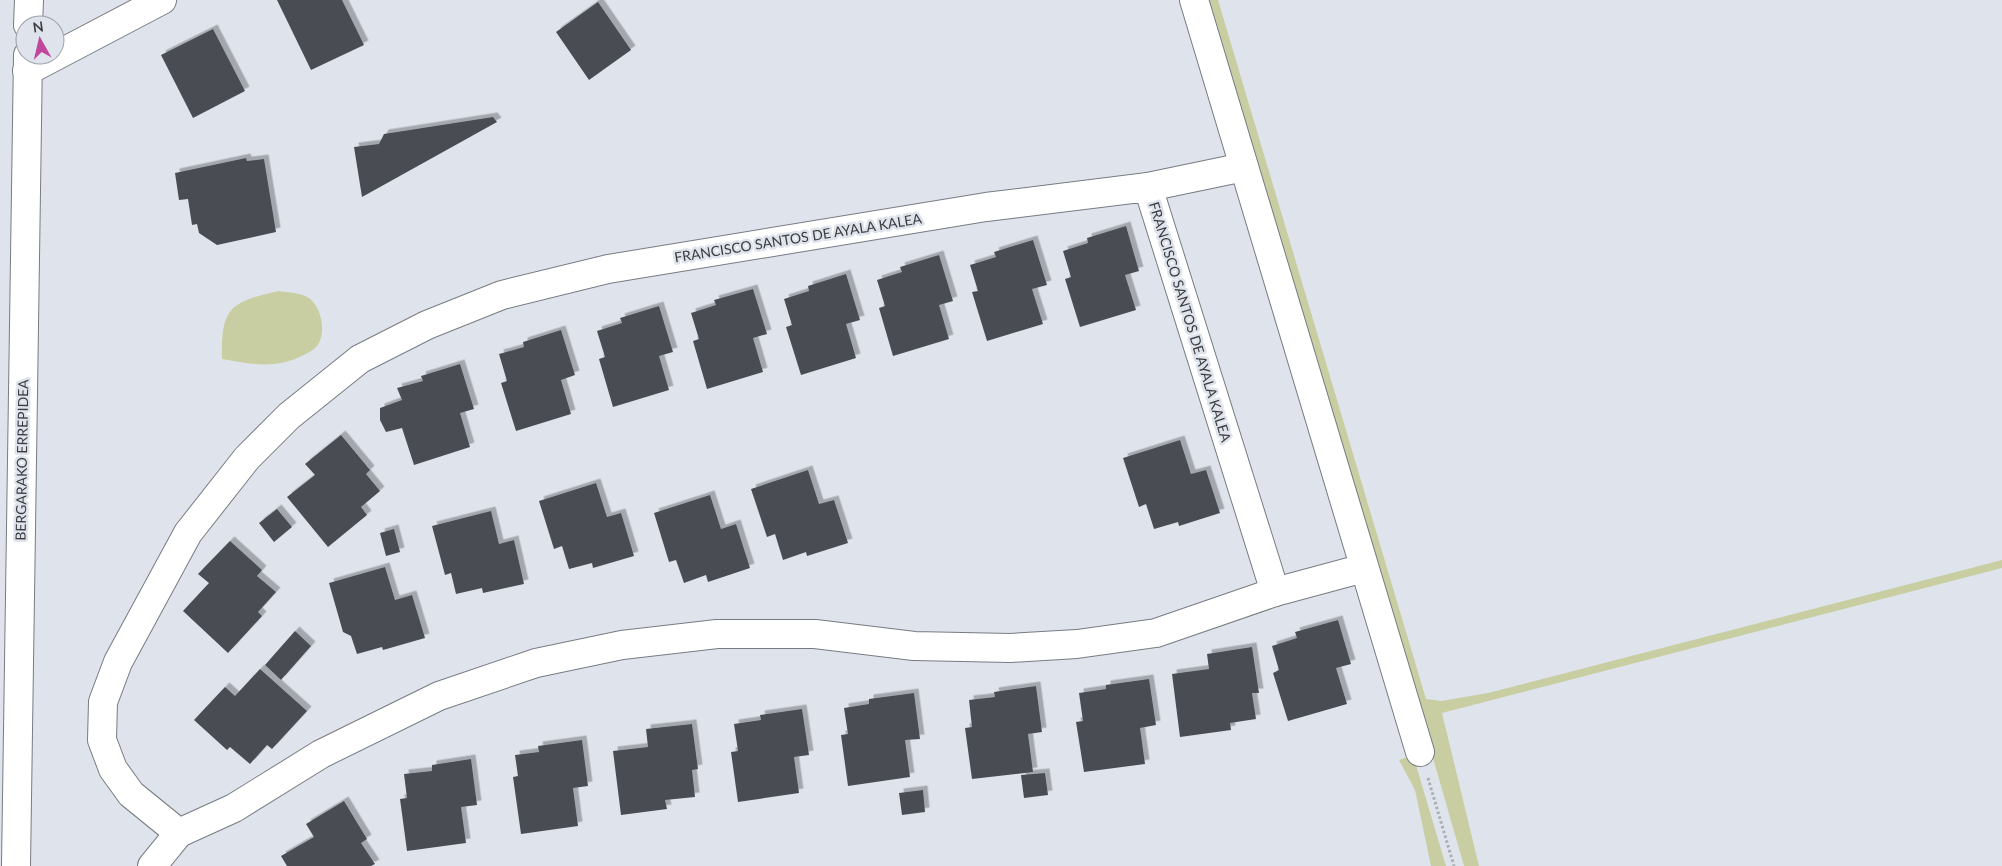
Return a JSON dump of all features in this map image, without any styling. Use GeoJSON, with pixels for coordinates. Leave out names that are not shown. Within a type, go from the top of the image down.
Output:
{"type":"FeatureCollection","features":[{"type":"Feature","properties":{"kind":"street"},"geometry":{"type":"LineString","coordinates":[[28,15],[29,0]]}},
{"type":"Feature","properties":{"kind":"street"},"geometry":{"type":"LineString","coordinates":[[65,46],[162,0]]}},
{"type":"Feature","properties":{"kind":"street"},"geometry":{"type":"LineString","coordinates":[[1194,0],[1420,752]]}},
{"type":"Feature","properties":{"kind":"street","name":"BERGARAKO ERREPIDEA"},"geometry":{"type":"LineString","coordinates":[[16,866],[28,65]]}},
{"type":"Feature","properties":{"kind":"street"},"geometry":{"type":"LineString","coordinates":[[1148,187],[1244,167]]}},
{"type":"Feature","properties":{"kind":"street","name":"FRANCISCO SANTOS DE AYALA KALEA"},"geometry":{"type":"LineString","coordinates":[[179,833],[131,794],[113,769],[102,740],[103,702],[118,662],[188,534],[254,451],[289,416],[360,359],[427,325],[502,295],[608,269],[986,207],[1148,187],[1275,592]]}},
{"type":"Feature","properties":{"kind":"street"},"geometry":{"type":"LineString","coordinates":[[152,866],[179,833],[234,808],[321,754],[439,696],[545,661],[622,645],[717,634],[815,634],[914,646],[1010,648],[1077,644],[1156,632],[1275,592],[1364,568]]}},
{"type":"Feature","properties":{"kind":"path"},"geometry":{"type":"LineString","coordinates":[[1420,752],[1454,866]]}},
{"type":"Feature","properties":{"kind":"green space"},"geometry":{"type":"Polygon","coordinates":[[[1204,0],[1218,0],[1426,699],[1441,701],[1488,693],[2002,560],[2002,568],[1442,713],[1479,866],[1464,866],[1394,622],[1204,0]]]}},
{"type":"Feature","properties":{"kind":"green space"},"geometry":{"type":"Polygon","coordinates":[[[279,291],[302,295],[314,303],[318,309],[322,324],[322,332],[317,346],[300,357],[278,363],[256,364],[222,359],[224,328],[232,310],[249,299],[279,291]]]}},
{"type":"Feature","properties":{"kind":"green space"},"geometry":{"type":"Polygon","coordinates":[[[1413,755],[1446,866],[1431,866],[1415,790],[1399,760],[1413,755]]]}},
{"type":"Feature","properties":{"kind":"building"},"geometry":{"type":"Polygon","coordinates":[[[277,0],[342,0],[364,45],[311,70],[277,0]]]}},
{"type":"Feature","properties":{"kind":"building"},"geometry":{"type":"Polygon","coordinates":[[[598,2],[631,50],[589,80],[556,32],[598,2]]]}},
{"type":"Feature","properties":{"kind":"building"},"geometry":{"type":"Polygon","coordinates":[[[213,29],[245,91],[193,118],[161,55],[213,29]]]}},
{"type":"Feature","properties":{"kind":"building"},"geometry":{"type":"Polygon","coordinates":[[[493,117],[497,122],[362,197],[354,147],[379,144],[384,134],[493,117]]]}},
{"type":"Feature","properties":{"kind":"building"},"geometry":{"type":"Polygon","coordinates":[[[246,158],[247,161],[264,159],[276,232],[217,245],[199,233],[197,224],[192,225],[188,199],[179,200],[175,173],[246,158]]]}},
{"type":"Feature","properties":{"kind":"building"},"geometry":{"type":"Polygon","coordinates":[[[1126,226],[1139,271],[1125,275],[1136,310],[1080,327],[1065,279],[1071,277],[1063,251],[1088,243],[1087,238],[1126,226]]]}},
{"type":"Feature","properties":{"kind":"building"},"geometry":{"type":"Polygon","coordinates":[[[1033,240],[1047,285],[1032,289],[1043,324],[987,341],[972,292],[978,291],[970,265],[996,257],[994,252],[1033,240]]]}},
{"type":"Feature","properties":{"kind":"building"},"geometry":{"type":"Polygon","coordinates":[[[939,255],[953,301],[939,305],[949,339],[893,356],[879,308],[885,306],[877,280],[902,272],[900,267],[939,255]]]}},
{"type":"Feature","properties":{"kind":"building"},"geometry":{"type":"Polygon","coordinates":[[[846,274],[860,320],[846,324],[856,358],[801,375],[786,327],[792,325],[784,299],[809,291],[808,286],[846,274]]]}},
{"type":"Feature","properties":{"kind":"building"},"geometry":{"type":"Polygon","coordinates":[[[753,289],[767,334],[753,338],[763,372],[707,389],[693,341],[699,339],[691,313],[716,305],[714,300],[753,289]]]}},
{"type":"Feature","properties":{"kind":"building"},"geometry":{"type":"Polygon","coordinates":[[[659,306],[673,352],[659,356],[669,390],[613,407],[599,359],[605,357],[597,331],[622,323],[620,318],[659,306]]]}},
{"type":"Feature","properties":{"kind":"building"},"geometry":{"type":"Polygon","coordinates":[[[561,330],[575,375],[561,380],[571,414],[516,431],[501,383],[507,381],[499,354],[524,347],[523,342],[561,330]]]}},
{"type":"Feature","properties":{"kind":"building"},"geometry":{"type":"Polygon","coordinates":[[[460,364],[474,409],[460,413],[470,447],[414,465],[402,428],[386,432],[380,420],[380,408],[402,400],[397,388],[423,381],[421,376],[460,364]]]}},
{"type":"Feature","properties":{"kind":"building"},"geometry":{"type":"Polygon","coordinates":[[[341,435],[370,470],[366,474],[380,491],[361,507],[367,515],[328,547],[287,497],[315,475],[305,464],[341,435]]]}},
{"type":"Feature","properties":{"kind":"building"},"geometry":{"type":"Polygon","coordinates":[[[1180,440],[1191,474],[1206,470],[1220,513],[1179,526],[1178,522],[1154,529],[1146,504],[1139,507],[1123,458],[1180,440]]]}},
{"type":"Feature","properties":{"kind":"building"},"geometry":{"type":"Polygon","coordinates":[[[808,470],[819,504],[834,500],[848,543],[807,556],[806,552],[783,560],[775,534],[767,537],[751,489],[808,470]]]}},
{"type":"Feature","properties":{"kind":"building"},"geometry":{"type":"Polygon","coordinates":[[[596,483],[607,517],[621,513],[634,556],[593,568],[592,563],[569,569],[562,546],[554,549],[539,501],[596,483]]]}},
{"type":"Feature","properties":{"kind":"building"},"geometry":{"type":"Polygon","coordinates":[[[710,495],[721,529],[736,524],[750,568],[708,582],[706,575],[684,583],[676,560],[669,562],[654,513],[710,495]]]}},
{"type":"Feature","properties":{"kind":"building"},"geometry":{"type":"Polygon","coordinates":[[[277,509],[292,527],[274,542],[259,523],[277,509]]]}},
{"type":"Feature","properties":{"kind":"building"},"geometry":{"type":"Polygon","coordinates":[[[491,511],[499,544],[514,540],[524,584],[483,593],[482,588],[456,594],[451,573],[445,575],[432,526],[491,511]]]}},
{"type":"Feature","properties":{"kind":"building"},"geometry":{"type":"Polygon","coordinates":[[[394,529],[400,552],[386,556],[380,533],[394,529]]]}},
{"type":"Feature","properties":{"kind":"building"},"geometry":{"type":"Polygon","coordinates":[[[230,541],[262,570],[257,576],[276,592],[258,612],[262,616],[228,653],[183,611],[209,583],[198,574],[230,541]]]}},
{"type":"Feature","properties":{"kind":"building"},"geometry":{"type":"Polygon","coordinates":[[[385,567],[395,600],[412,595],[425,638],[383,650],[382,647],[357,654],[351,636],[343,632],[329,583],[385,567]]]}},
{"type":"Feature","properties":{"kind":"building"},"geometry":{"type":"Polygon","coordinates":[[[1338,620],[1351,664],[1336,668],[1347,704],[1288,721],[1273,673],[1279,670],[1272,646],[1297,638],[1295,632],[1338,620]]]}},
{"type":"Feature","properties":{"kind":"building"},"geometry":{"type":"Polygon","coordinates":[[[295,631],[311,646],[281,680],[265,665],[295,631]]]}},
{"type":"Feature","properties":{"kind":"building"},"geometry":{"type":"Polygon","coordinates":[[[1252,647],[1259,693],[1252,693],[1256,719],[1230,723],[1231,730],[1180,737],[1172,674],[1209,669],[1207,654],[1252,647]]]}},
{"type":"Feature","properties":{"kind":"building"},"geometry":{"type":"Polygon","coordinates":[[[260,669],[307,711],[272,749],[267,745],[250,764],[230,747],[227,750],[194,720],[225,687],[235,696],[260,669]]]}},
{"type":"Feature","properties":{"kind":"building"},"geometry":{"type":"Polygon","coordinates":[[[1149,679],[1156,725],[1140,728],[1145,764],[1084,772],[1076,722],[1083,721],[1079,693],[1106,689],[1106,685],[1149,679]]]}},
{"type":"Feature","properties":{"kind":"building"},"geometry":{"type":"Polygon","coordinates":[[[1036,686],[1042,732],[1028,734],[1033,772],[972,779],[965,728],[972,727],[969,700],[995,697],[994,692],[1036,686]]]}},
{"type":"Feature","properties":{"kind":"building"},"geometry":{"type":"Polygon","coordinates":[[[914,693],[920,739],[905,740],[910,777],[848,786],[841,735],[848,734],[844,708],[869,704],[869,699],[914,693]]]}},
{"type":"Feature","properties":{"kind":"building"},"geometry":{"type":"Polygon","coordinates":[[[802,709],[809,755],[794,757],[799,793],[738,802],[731,752],[738,751],[734,724],[761,720],[760,715],[802,709]]]}},
{"type":"Feature","properties":{"kind":"building"},"geometry":{"type":"Polygon","coordinates":[[[692,724],[698,769],[692,770],[695,797],[665,800],[667,809],[621,815],[613,751],[648,747],[646,729],[692,724]]]}},
{"type":"Feature","properties":{"kind":"building"},"geometry":{"type":"Polygon","coordinates":[[[582,740],[588,786],[573,788],[578,826],[521,834],[513,777],[518,776],[515,755],[539,752],[538,746],[582,740]]]}},
{"type":"Feature","properties":{"kind":"building"},"geometry":{"type":"Polygon","coordinates":[[[471,759],[477,805],[461,807],[466,843],[407,851],[400,799],[407,798],[404,774],[432,771],[432,765],[471,759]]]}},
{"type":"Feature","properties":{"kind":"building"},"geometry":{"type":"Polygon","coordinates":[[[1045,773],[1048,795],[1024,798],[1021,775],[1045,773]]]}},
{"type":"Feature","properties":{"kind":"building"},"geometry":{"type":"Polygon","coordinates":[[[923,790],[925,812],[902,815],[899,793],[923,790]]]}},
{"type":"Feature","properties":{"kind":"building"},"geometry":{"type":"Polygon","coordinates":[[[344,801],[367,839],[361,843],[375,864],[371,866],[287,866],[281,856],[314,837],[306,824],[344,801]]]}}]}
